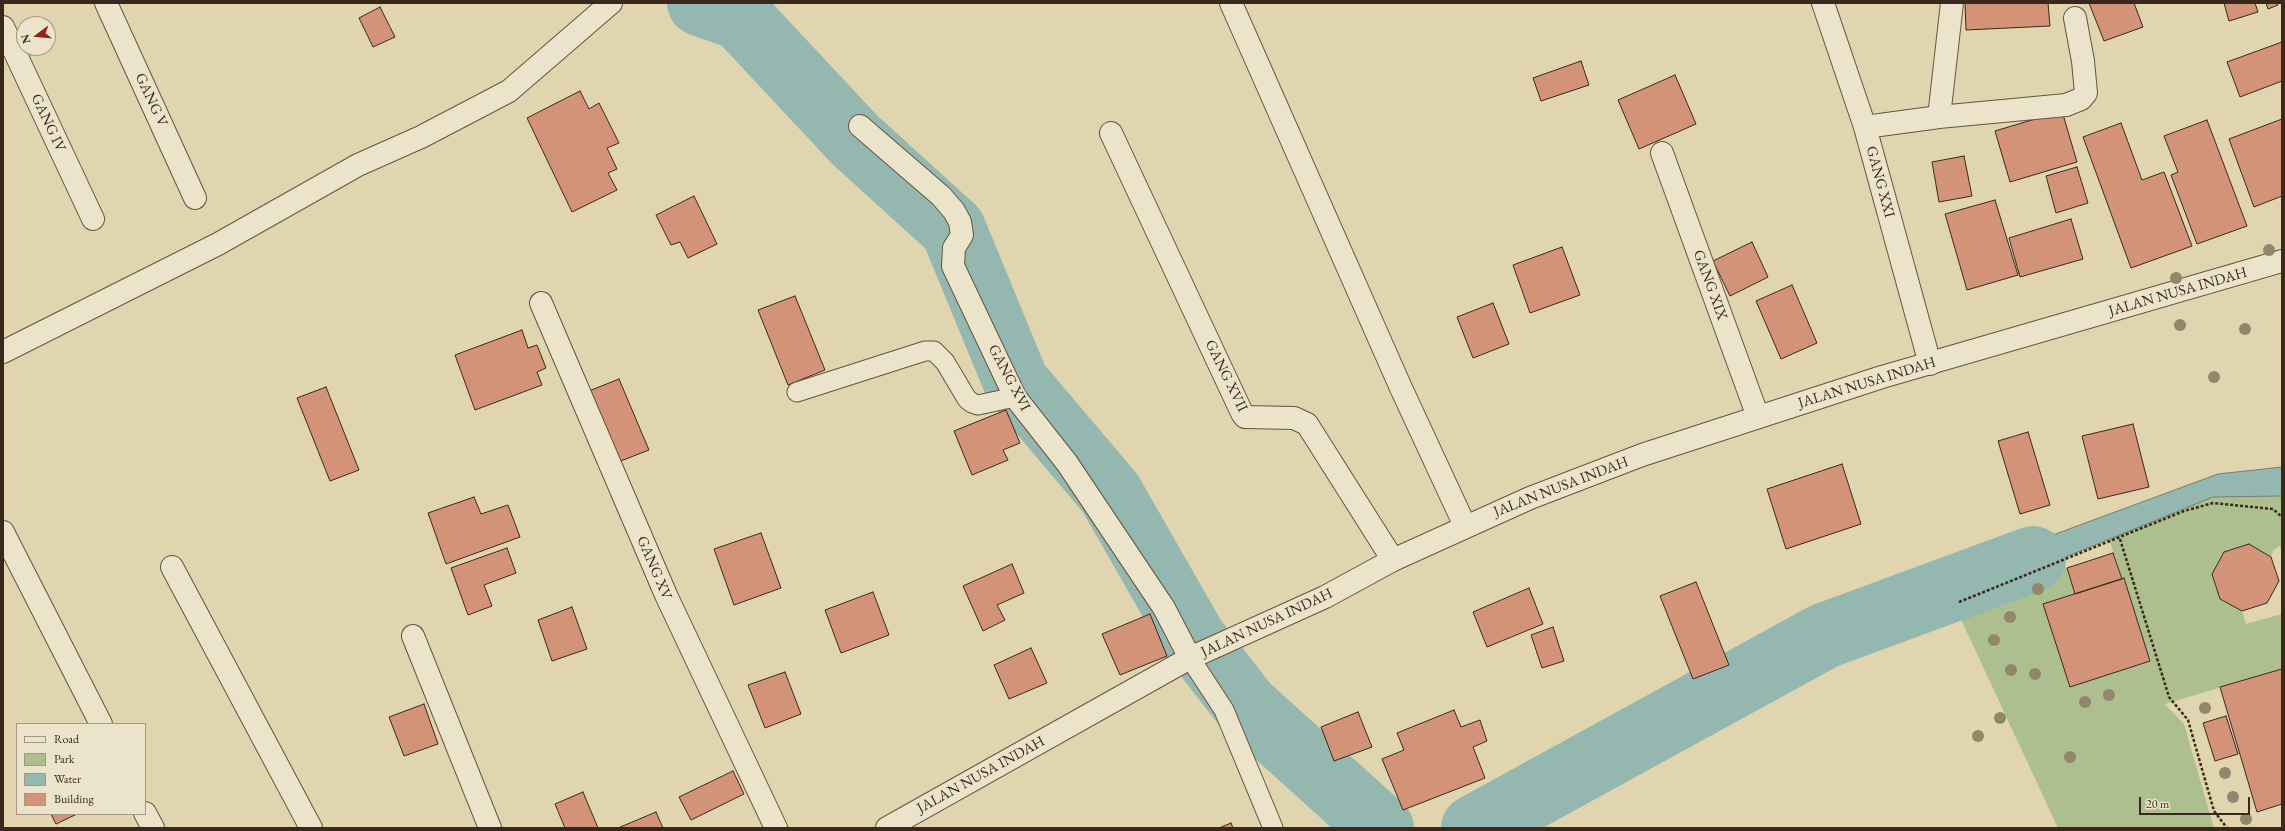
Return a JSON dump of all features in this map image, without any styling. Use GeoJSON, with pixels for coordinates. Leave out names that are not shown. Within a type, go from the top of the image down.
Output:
{"type":"FeatureCollection","features":[{"type":"Feature","properties":{"kind":"street","name":"GANG V"},"geometry":{"type":"LineString","coordinates":[[106,3],[195,198]]}},
{"type":"Feature","properties":{"kind":"street"},"geometry":{"type":"LineString","coordinates":[[3,352],[218,244],[358,165],[421,137],[509,91],[612,3]]}},
{"type":"Feature","properties":{"kind":"street"},"geometry":{"type":"LineString","coordinates":[[1231,3],[1398,381],[1465,526]]}},
{"type":"Feature","properties":{"kind":"street","name":"GANG XXI"},"geometry":{"type":"LineString","coordinates":[[1823,3],[1865,127],[1930,364]]}},
{"type":"Feature","properties":{"kind":"street"},"geometry":{"type":"LineString","coordinates":[[1939,117],[1952,3]]}},
{"type":"Feature","properties":{"kind":"street"},"geometry":{"type":"LineString","coordinates":[[1865,127],[1939,117],[2066,106],[2081,99],[2086,93],[2083,61],[2075,18]]}},
{"type":"Feature","properties":{"kind":"street","name":"GANG IV"},"geometry":{"type":"LineString","coordinates":[[3,27],[93,219]]}},
{"type":"Feature","properties":{"kind":"street","name":"GANG XVI"},"geometry":{"type":"LineString","coordinates":[[860,126],[941,196],[954,211],[960,222],[953,266],[1015,396],[1067,463],[1160,602],[1194,656]]}},
{"type":"Feature","properties":{"kind":"street","name":"GANG XVII"},"geometry":{"type":"LineString","coordinates":[[1111,132],[1242,413],[1245,417],[1294,418],[1307,424],[1393,560]]}},
{"type":"Feature","properties":{"kind":"street","name":"GANG XIX"},"geometry":{"type":"LineString","coordinates":[[1662,153],[1758,417]]}},
{"type":"Feature","properties":{"kind":"street","name":"JALAN NUSA INDAH"},"geometry":{"type":"LineString","coordinates":[[886,828],[1194,656],[1222,642],[1325,597],[1393,560],[1465,526],[1530,498],[1642,455],[1882,377],[2282,261]]}},
{"type":"Feature","properties":{"kind":"street","name":"GANG XV"},"geometry":{"type":"LineString","coordinates":[[541,304],[666,595],[776,828]]}},
{"type":"Feature","properties":{"kind":"street"},"geometry":{"type":"LineString","coordinates":[[3,532],[100,723]]}},
{"type":"Feature","properties":{"kind":"street"},"geometry":{"type":"LineString","coordinates":[[172,567],[311,828]]}},
{"type":"Feature","properties":{"kind":"street"},"geometry":{"type":"LineString","coordinates":[[413,636],[490,828]]}},
{"type":"Feature","properties":{"kind":"street"},"geometry":{"type":"LineString","coordinates":[[146,815],[152,828]]}},
{"type":"Feature","properties":{"kind":"lane"},"geometry":{"type":"LineString","coordinates":[[797,392],[926,351],[934,351],[945,362],[967,399],[972,403],[978,405],[1015,396]]}},
{"type":"Feature","properties":{"kind":"lane"},"geometry":{"type":"LineString","coordinates":[[1194,656],[1224,710],[1273,828]]}},
{"type":"Feature","properties":{"kind":"path"},"geometry":{"type":"LineString","coordinates":[[1959,602],[2120,539],[2184,511],[2213,503],[2273,509],[2282,517]]}},
{"type":"Feature","properties":{"kind":"path"},"geometry":{"type":"LineString","coordinates":[[2120,539],[2169,697],[2188,720],[2214,811],[2227,828]]}},
{"type":"Feature","properties":{"kind":"green space"},"geometry":{"type":"Polygon","coordinates":[[[2282,496],[2282,548],[2279,546],[2273,551],[2271,557],[2249,544],[2224,552],[2212,574],[2220,599],[2242,611],[2246,624],[2282,614],[2282,669],[2165,704],[2184,724],[2214,828],[2058,828],[1951,598],[2063,558],[2075,594],[2070,687],[2150,661],[2109,539],[2213,497],[2282,496]]]}},
{"type":"Feature","properties":{"kind":"water"},"geometry":{"type":"Polygon","coordinates":[[[2282,467],[2282,496],[2213,497],[2063,558],[1951,598],[1945,580],[2050,536],[2218,474],[2282,467]]]}},
{"type":"Feature","properties":{"kind":"building"},"geometry":{"type":"Polygon","coordinates":[[[1965,3],[2048,3],[2050,26],[1966,30],[1965,3]]]}},
{"type":"Feature","properties":{"kind":"building"},"geometry":{"type":"Polygon","coordinates":[[[2089,3],[2134,3],[2143,27],[2104,41],[2089,3]]]}},
{"type":"Feature","properties":{"kind":"building"},"geometry":{"type":"Polygon","coordinates":[[[2224,3],[2255,3],[2258,12],[2229,21],[2224,3]]]}},
{"type":"Feature","properties":{"kind":"building"},"geometry":{"type":"Polygon","coordinates":[[[2266,3],[2277,3],[2278,5],[2268,9],[2266,3]]]}},
{"type":"Feature","properties":{"kind":"building"},"geometry":{"type":"Polygon","coordinates":[[[380,7],[395,37],[373,47],[359,18],[380,7]]]}},
{"type":"Feature","properties":{"kind":"building"},"geometry":{"type":"Polygon","coordinates":[[[2282,42],[2282,81],[2240,97],[2227,62],[2282,42]]]}},
{"type":"Feature","properties":{"kind":"building"},"geometry":{"type":"Polygon","coordinates":[[[1581,61],[1589,85],[1541,101],[1533,78],[1581,61]]]}},
{"type":"Feature","properties":{"kind":"building"},"geometry":{"type":"Polygon","coordinates":[[[1675,75],[1696,124],[1639,149],[1618,100],[1675,75]]]}},
{"type":"Feature","properties":{"kind":"building"},"geometry":{"type":"Polygon","coordinates":[[[580,91],[589,109],[599,103],[619,143],[607,148],[617,169],[608,173],[617,190],[572,212],[527,118],[580,91]]]}},
{"type":"Feature","properties":{"kind":"building"},"geometry":{"type":"Polygon","coordinates":[[[2062,111],[2077,162],[2010,182],[1995,131],[2062,111]]]}},
{"type":"Feature","properties":{"kind":"building"},"geometry":{"type":"Polygon","coordinates":[[[2282,119],[2282,196],[2254,207],[2229,139],[2282,119]]]}},
{"type":"Feature","properties":{"kind":"building"},"geometry":{"type":"Polygon","coordinates":[[[2207,120],[2247,226],[2197,244],[2171,175],[2178,172],[2164,136],[2207,120]]]}},
{"type":"Feature","properties":{"kind":"building"},"geometry":{"type":"Polygon","coordinates":[[[2121,123],[2142,180],[2164,172],[2192,246],[2131,268],[2083,137],[2121,123]]]}},
{"type":"Feature","properties":{"kind":"building"},"geometry":{"type":"Polygon","coordinates":[[[1964,156],[1972,196],[1939,202],[1932,162],[1964,156]]]}},
{"type":"Feature","properties":{"kind":"building"},"geometry":{"type":"Polygon","coordinates":[[[2077,167],[2088,203],[2056,213],[2046,176],[2077,167]]]}},
{"type":"Feature","properties":{"kind":"building"},"geometry":{"type":"Polygon","coordinates":[[[694,196],[717,244],[688,258],[680,242],[671,245],[656,215],[694,196]]]}},
{"type":"Feature","properties":{"kind":"building"},"geometry":{"type":"Polygon","coordinates":[[[1995,200],[2018,275],[1967,290],[1945,214],[1995,200]]]}},
{"type":"Feature","properties":{"kind":"building"},"geometry":{"type":"Polygon","coordinates":[[[2071,219],[2083,259],[2020,277],[2009,238],[2071,219]]]}},
{"type":"Feature","properties":{"kind":"building"},"geometry":{"type":"Polygon","coordinates":[[[1752,242],[1768,277],[1730,296],[1713,261],[1752,242]]]}},
{"type":"Feature","properties":{"kind":"building"},"geometry":{"type":"Polygon","coordinates":[[[1562,247],[1580,295],[1530,313],[1513,265],[1562,247]]]}},
{"type":"Feature","properties":{"kind":"building"},"geometry":{"type":"Polygon","coordinates":[[[1792,285],[1817,343],[1781,359],[1756,301],[1792,285]]]}},
{"type":"Feature","properties":{"kind":"building"},"geometry":{"type":"Polygon","coordinates":[[[795,296],[825,370],[788,385],[758,310],[795,296]]]}},
{"type":"Feature","properties":{"kind":"building"},"geometry":{"type":"Polygon","coordinates":[[[1493,303],[1509,344],[1473,358],[1457,317],[1493,303]]]}},
{"type":"Feature","properties":{"kind":"building"},"geometry":{"type":"Polygon","coordinates":[[[522,330],[528,348],[537,345],[546,368],[537,372],[542,385],[475,410],[455,355],[522,330]]]}},
{"type":"Feature","properties":{"kind":"building"},"geometry":{"type":"Polygon","coordinates":[[[619,379],[649,450],[613,464],[584,393],[619,379]]]}},
{"type":"Feature","properties":{"kind":"building"},"geometry":{"type":"Polygon","coordinates":[[[326,387],[359,470],[330,481],[297,398],[326,387]]]}},
{"type":"Feature","properties":{"kind":"building"},"geometry":{"type":"Polygon","coordinates":[[[1006,410],[1020,443],[1003,450],[1008,460],[972,475],[954,431],[1006,410]]]}},
{"type":"Feature","properties":{"kind":"building"},"geometry":{"type":"Polygon","coordinates":[[[2133,424],[2149,487],[2098,499],[2082,436],[2133,424]]]}},
{"type":"Feature","properties":{"kind":"building"},"geometry":{"type":"Polygon","coordinates":[[[2028,432],[2050,505],[2020,514],[1998,441],[2028,432]]]}},
{"type":"Feature","properties":{"kind":"building"},"geometry":{"type":"Polygon","coordinates":[[[1842,464],[1861,524],[1786,549],[1767,489],[1842,464]]]}},
{"type":"Feature","properties":{"kind":"building"},"geometry":{"type":"Polygon","coordinates":[[[474,497],[481,514],[508,505],[520,537],[446,564],[428,513],[474,497]]]}},
{"type":"Feature","properties":{"kind":"building"},"geometry":{"type":"Polygon","coordinates":[[[761,533],[781,588],[734,605],[714,549],[761,533]]]}},
{"type":"Feature","properties":{"kind":"building"},"geometry":{"type":"Polygon","coordinates":[[[2249,544],[2271,557],[2279,581],[2267,603],[2242,611],[2220,599],[2212,574],[2224,552],[2249,544]]]}},
{"type":"Feature","properties":{"kind":"building"},"geometry":{"type":"Polygon","coordinates":[[[507,548],[516,573],[484,585],[492,606],[468,615],[451,568],[507,548]]]}},
{"type":"Feature","properties":{"kind":"building"},"geometry":{"type":"Polygon","coordinates":[[[2113,553],[2122,579],[2075,594],[2067,568],[2113,553]]]}},
{"type":"Feature","properties":{"kind":"building"},"geometry":{"type":"Polygon","coordinates":[[[1012,564],[1024,593],[997,605],[1005,620],[983,631],[963,586],[1012,564]]]}},
{"type":"Feature","properties":{"kind":"building"},"geometry":{"type":"Polygon","coordinates":[[[2124,578],[2150,661],[2070,687],[2043,604],[2124,578]]]}},
{"type":"Feature","properties":{"kind":"building"},"geometry":{"type":"Polygon","coordinates":[[[1696,582],[1729,665],[1693,679],[1660,596],[1696,582]]]}},
{"type":"Feature","properties":{"kind":"building"},"geometry":{"type":"Polygon","coordinates":[[[1529,588],[1543,624],[1487,647],[1473,612],[1529,588]]]}},
{"type":"Feature","properties":{"kind":"building"},"geometry":{"type":"Polygon","coordinates":[[[873,592],[889,635],[841,653],[825,610],[873,592]]]}},
{"type":"Feature","properties":{"kind":"building"},"geometry":{"type":"Polygon","coordinates":[[[572,607],[587,649],[552,661],[538,620],[572,607]]]}},
{"type":"Feature","properties":{"kind":"building"},"geometry":{"type":"Polygon","coordinates":[[[1150,614],[1167,656],[1120,675],[1102,634],[1150,614]]]}},
{"type":"Feature","properties":{"kind":"building"},"geometry":{"type":"Polygon","coordinates":[[[1553,627],[1564,661],[1542,668],[1531,635],[1553,627]]]}},
{"type":"Feature","properties":{"kind":"building"},"geometry":{"type":"Polygon","coordinates":[[[1031,648],[1047,683],[1009,699],[994,665],[1031,648]]]}},
{"type":"Feature","properties":{"kind":"building"},"geometry":{"type":"Polygon","coordinates":[[[2282,669],[2282,804],[2257,812],[2220,687],[2282,669]]]}},
{"type":"Feature","properties":{"kind":"building"},"geometry":{"type":"Polygon","coordinates":[[[785,672],[801,714],[765,728],[748,685],[785,672]]]}},
{"type":"Feature","properties":{"kind":"building"},"geometry":{"type":"Polygon","coordinates":[[[424,704],[438,744],[404,756],[389,717],[424,704]]]}},
{"type":"Feature","properties":{"kind":"building"},"geometry":{"type":"Polygon","coordinates":[[[1454,710],[1461,727],[1480,720],[1487,741],[1473,747],[1485,778],[1403,810],[1382,759],[1404,750],[1397,733],[1454,710]]]}},
{"type":"Feature","properties":{"kind":"building"},"geometry":{"type":"Polygon","coordinates":[[[1358,712],[1372,747],[1334,761],[1321,727],[1358,712]]]}},
{"type":"Feature","properties":{"kind":"building"},"geometry":{"type":"Polygon","coordinates":[[[2226,716],[2238,754],[2215,761],[2203,723],[2226,716]]]}},
{"type":"Feature","properties":{"kind":"building"},"geometry":{"type":"Polygon","coordinates":[[[733,771],[744,794],[691,820],[679,797],[733,771]]]}},
{"type":"Feature","properties":{"kind":"building"},"geometry":{"type":"Polygon","coordinates":[[[583,792],[598,828],[565,828],[555,804],[583,792]]]}},
{"type":"Feature","properties":{"kind":"building"},"geometry":{"type":"Polygon","coordinates":[[[656,812],[663,828],[618,828],[656,812]]]}},
{"type":"Feature","properties":{"kind":"building"},"geometry":{"type":"Polygon","coordinates":[[[52,815],[75,815],[56,824],[52,815]]]}},
{"type":"Feature","properties":{"kind":"building"},"geometry":{"type":"Polygon","coordinates":[[[1231,823],[1233,828],[1219,828],[1231,823]]]}},
{"type":"Feature","properties":{"kind":"waterway"},"geometry":{"type":"LineString","coordinates":[[700,3],[740,17],[855,140],[953,229],[1016,382],[1110,493],[1193,638],[1246,706],[1381,828]]}},
{"type":"Feature","properties":{"kind":"waterway"},"geometry":{"type":"LineString","coordinates":[[1474,828],[1824,636],[2033,559]]}}]}
